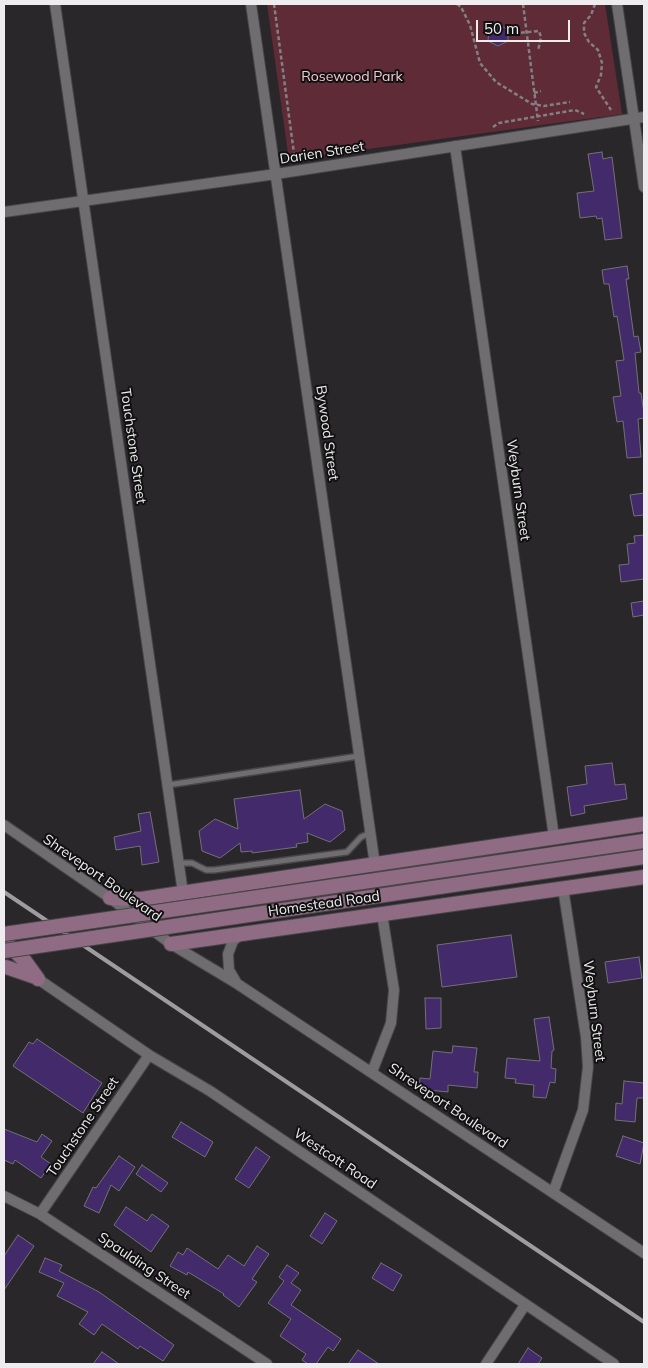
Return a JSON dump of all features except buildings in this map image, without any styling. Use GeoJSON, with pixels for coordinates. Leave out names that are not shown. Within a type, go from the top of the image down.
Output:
{"type":"FeatureCollection","features":[{"type":"Feature","properties":{"kind":"main road"},"geometry":{"type":"LineString","coordinates":[[110,898],[140,899],[644,824]]}},
{"type":"Feature","properties":{"kind":"main road","name":"Homestead Road"},"geometry":{"type":"LineString","coordinates":[[4,934],[644,841]]}},
{"type":"Feature","properties":{"kind":"main road","name":"Homestead Road"},"geometry":{"type":"LineString","coordinates":[[4,951],[644,857]]}},
{"type":"Feature","properties":{"kind":"main road"},"geometry":{"type":"LineString","coordinates":[[171,944],[239,936],[644,877]]}},
{"type":"Feature","properties":{"kind":"main road"},"geometry":{"type":"LineString","coordinates":[[131,914],[140,899]]}},
{"type":"Feature","properties":{"kind":"main road"},"geometry":{"type":"LineString","coordinates":[[4,941],[18,954],[38,979]]}},
{"type":"Feature","properties":{"kind":"main road"},"geometry":{"type":"LineString","coordinates":[[5,967],[17,960],[18,954]]}},
{"type":"Feature","properties":{"kind":"main road"},"geometry":{"type":"LineString","coordinates":[[5,967],[38,979]]}},
{"type":"Feature","properties":{"kind":"street","name":"Touchstone Street"},"geometry":{"type":"LineString","coordinates":[[55,4],[183,893]]}},
{"type":"Feature","properties":{"kind":"street","name":"Bywood Street"},"geometry":{"type":"LineString","coordinates":[[251,4],[375,865]]}},
{"type":"Feature","properties":{"kind":"street"},"geometry":{"type":"LineString","coordinates":[[618,4],[639,118],[644,187]]}},
{"type":"Feature","properties":{"kind":"street","name":"Darien Street"},"geometry":{"type":"LineString","coordinates":[[4,212],[276,174],[639,118]]}},
{"type":"Feature","properties":{"kind":"street","name":"Weyburn Street"},"geometry":{"type":"LineString","coordinates":[[455,146],[554,837]]}},
{"type":"Feature","properties":{"kind":"street","name":"Shreveport Boulevard"},"geometry":{"type":"LineString","coordinates":[[4,825],[110,898],[171,944],[236,983],[644,1253]]}},
{"type":"Feature","properties":{"kind":"street","name":"Weyburn Street"},"geometry":{"type":"LineString","coordinates":[[553,1193],[583,1110],[588,1067],[586,1037],[564,888]]}},
{"type":"Feature","properties":{"kind":"street"},"geometry":{"type":"LineString","coordinates":[[372,1072],[391,1022],[394,990],[382,914]]}},
{"type":"Feature","properties":{"kind":"street"},"geometry":{"type":"LineString","coordinates":[[236,983],[227,962],[230,946],[239,936]]}},
{"type":"Feature","properties":{"kind":"street","name":"Westcott Road"},"geometry":{"type":"LineString","coordinates":[[38,979],[149,1055],[210,1091],[614,1364]]}},
{"type":"Feature","properties":{"kind":"street","name":"Touchstone Street"},"geometry":{"type":"LineString","coordinates":[[40,1214],[149,1055]]}},
{"type":"Feature","properties":{"kind":"street","name":"Spaulding Street"},"geometry":{"type":"LineString","coordinates":[[4,1196],[40,1214],[267,1364]]}},
{"type":"Feature","properties":{"kind":"street"},"geometry":{"type":"LineString","coordinates":[[486,1364],[525,1305]]}},
{"type":"Feature","properties":{"kind":"lane"},"geometry":{"type":"LineString","coordinates":[[168,785],[359,756]]}},
{"type":"Feature","properties":{"kind":"lane"},"geometry":{"type":"LineString","coordinates":[[179,863],[192,863],[206,870],[214,870],[347,852],[361,837],[370,833]]}},
{"type":"Feature","properties":{"kind":"path"},"geometry":{"type":"LineString","coordinates":[[274,4],[297,170]]}},
{"type":"Feature","properties":{"kind":"path"},"geometry":{"type":"LineString","coordinates":[[457,4],[461,7],[470,25],[480,63],[496,82],[535,104],[544,106],[570,102]]}},
{"type":"Feature","properties":{"kind":"path"},"geometry":{"type":"LineString","coordinates":[[523,4],[538,121]]}},
{"type":"Feature","properties":{"kind":"path"},"geometry":{"type":"LineString","coordinates":[[595,4],[591,15],[584,23],[584,33],[588,42],[598,50],[602,63],[601,75],[596,88],[611,110]]}},
{"type":"Feature","properties":{"kind":"path"},"geometry":{"type":"LineString","coordinates":[[508,34],[539,31],[538,51]]}},
{"type":"Feature","properties":{"kind":"path"},"geometry":{"type":"LineString","coordinates":[[534,93],[541,91]]}},
{"type":"Feature","properties":{"kind":"path"},"geometry":{"type":"LineString","coordinates":[[494,127],[499,122],[575,110],[584,114]]}},
{"type":"Feature","properties":{"kind":"green space","name":"Rosewood Park"},"geometry":{"type":"Polygon","coordinates":[[[267,4],[605,4],[622,114],[289,160],[267,4]]]}},
{"type":"Feature","properties":{"kind":"railway"},"geometry":{"type":"LineString","coordinates":[[4,892],[644,1322]]}}]}
